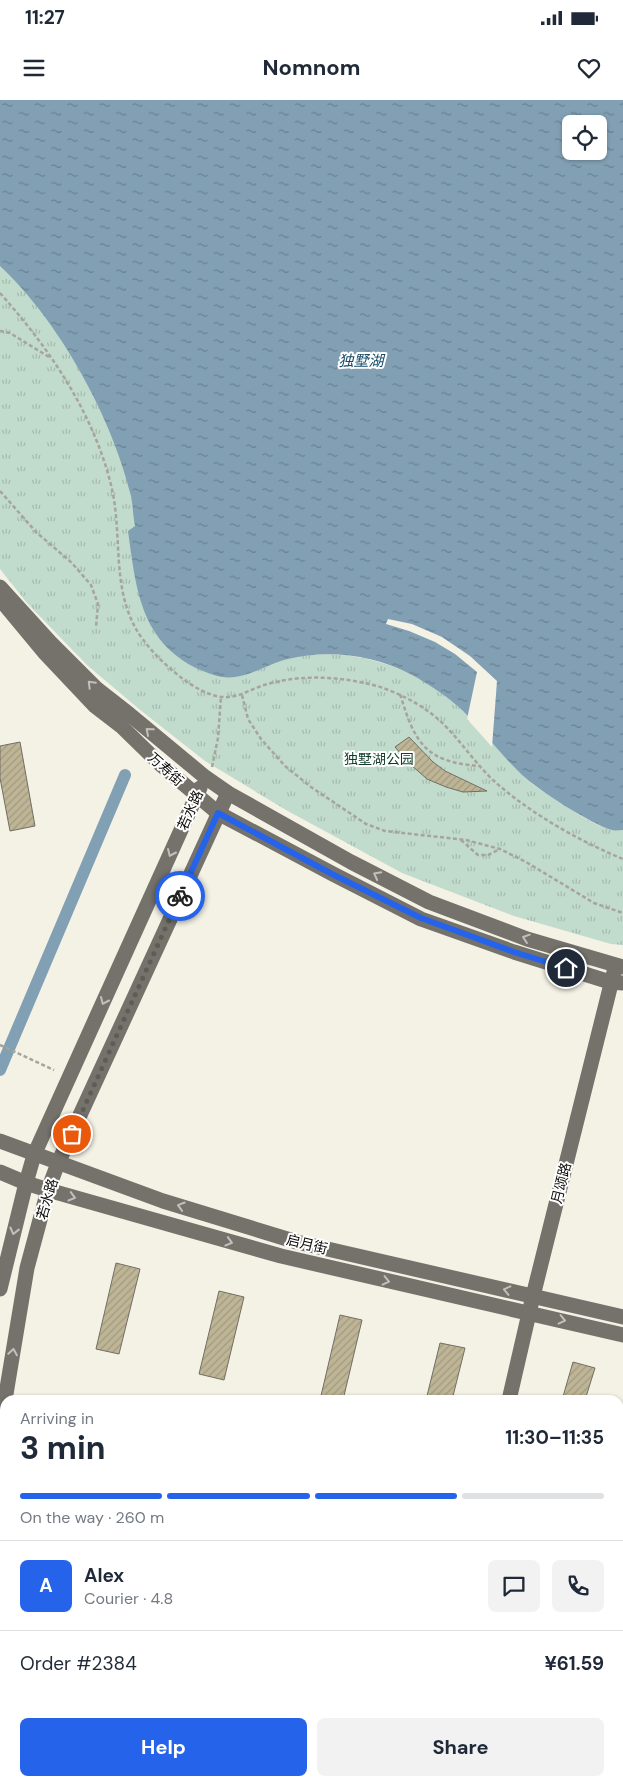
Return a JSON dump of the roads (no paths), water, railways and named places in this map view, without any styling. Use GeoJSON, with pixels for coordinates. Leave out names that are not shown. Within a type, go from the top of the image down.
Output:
{"type":"FeatureCollection","features":[{"type":"Feature","properties":{"kind":"street","name":"万寿街"},"geometry":{"type":"LineString","coordinates":[[0,586],[50,642],[125,720],[160,764],[218,813],[332,874],[421,918],[514,952],[617,982]]}},
{"type":"Feature","properties":{"kind":"street","name":"万寿街"},"geometry":{"type":"LineString","coordinates":[[0,599],[44,652],[95,706],[125,720],[169,748],[228,793],[351,862],[429,902],[527,939],[620,966]]}},
{"type":"Feature","properties":{"kind":"street","name":"若水路"},"geometry":{"type":"LineString","coordinates":[[0,1289],[34,1155],[196,796],[207,778]]}},
{"type":"Feature","properties":{"kind":"street","name":"若水路"},"geometry":{"type":"LineString","coordinates":[[6,1395],[27,1268],[48,1190],[58,1163],[228,793]]}},
{"type":"Feature","properties":{"kind":"street","name":"月颂路"},"geometry":{"type":"LineString","coordinates":[[510,1395],[533,1296],[620,966]]}},
{"type":"Feature","properties":{"kind":"street","name":"启月街"},"geometry":{"type":"LineString","coordinates":[[0,1141],[163,1201],[297,1242],[623,1317]]}},
{"type":"Feature","properties":{"kind":"street","name":"启月街"},"geometry":{"type":"LineString","coordinates":[[0,1172],[48,1190],[280,1256],[623,1334]]}},
{"type":"Feature","properties":{"kind":"water","name":"独墅湖"},"geometry":{"type":"Polygon","coordinates":[[[0,100],[623,100],[623,830],[612,830],[603,827],[565,806],[540,789],[514,767],[457,706],[431,686],[396,667],[366,658],[318,654],[288,659],[248,674],[235,677],[221,677],[198,669],[179,657],[164,644],[152,628],[138,592],[128,531],[135,526],[131,496],[111,434],[97,403],[62,342],[22,288],[0,266],[0,100]]]}},
{"type":"Feature","properties":{"kind":"waterway"},"geometry":{"type":"LineString","coordinates":[[0,1070],[125,775]]}},
{"type":"Feature","properties":{"kind":"park label","name":"独墅湖公园"},"geometry":{"type":"Point","coordinates":[379,759]}}]}
